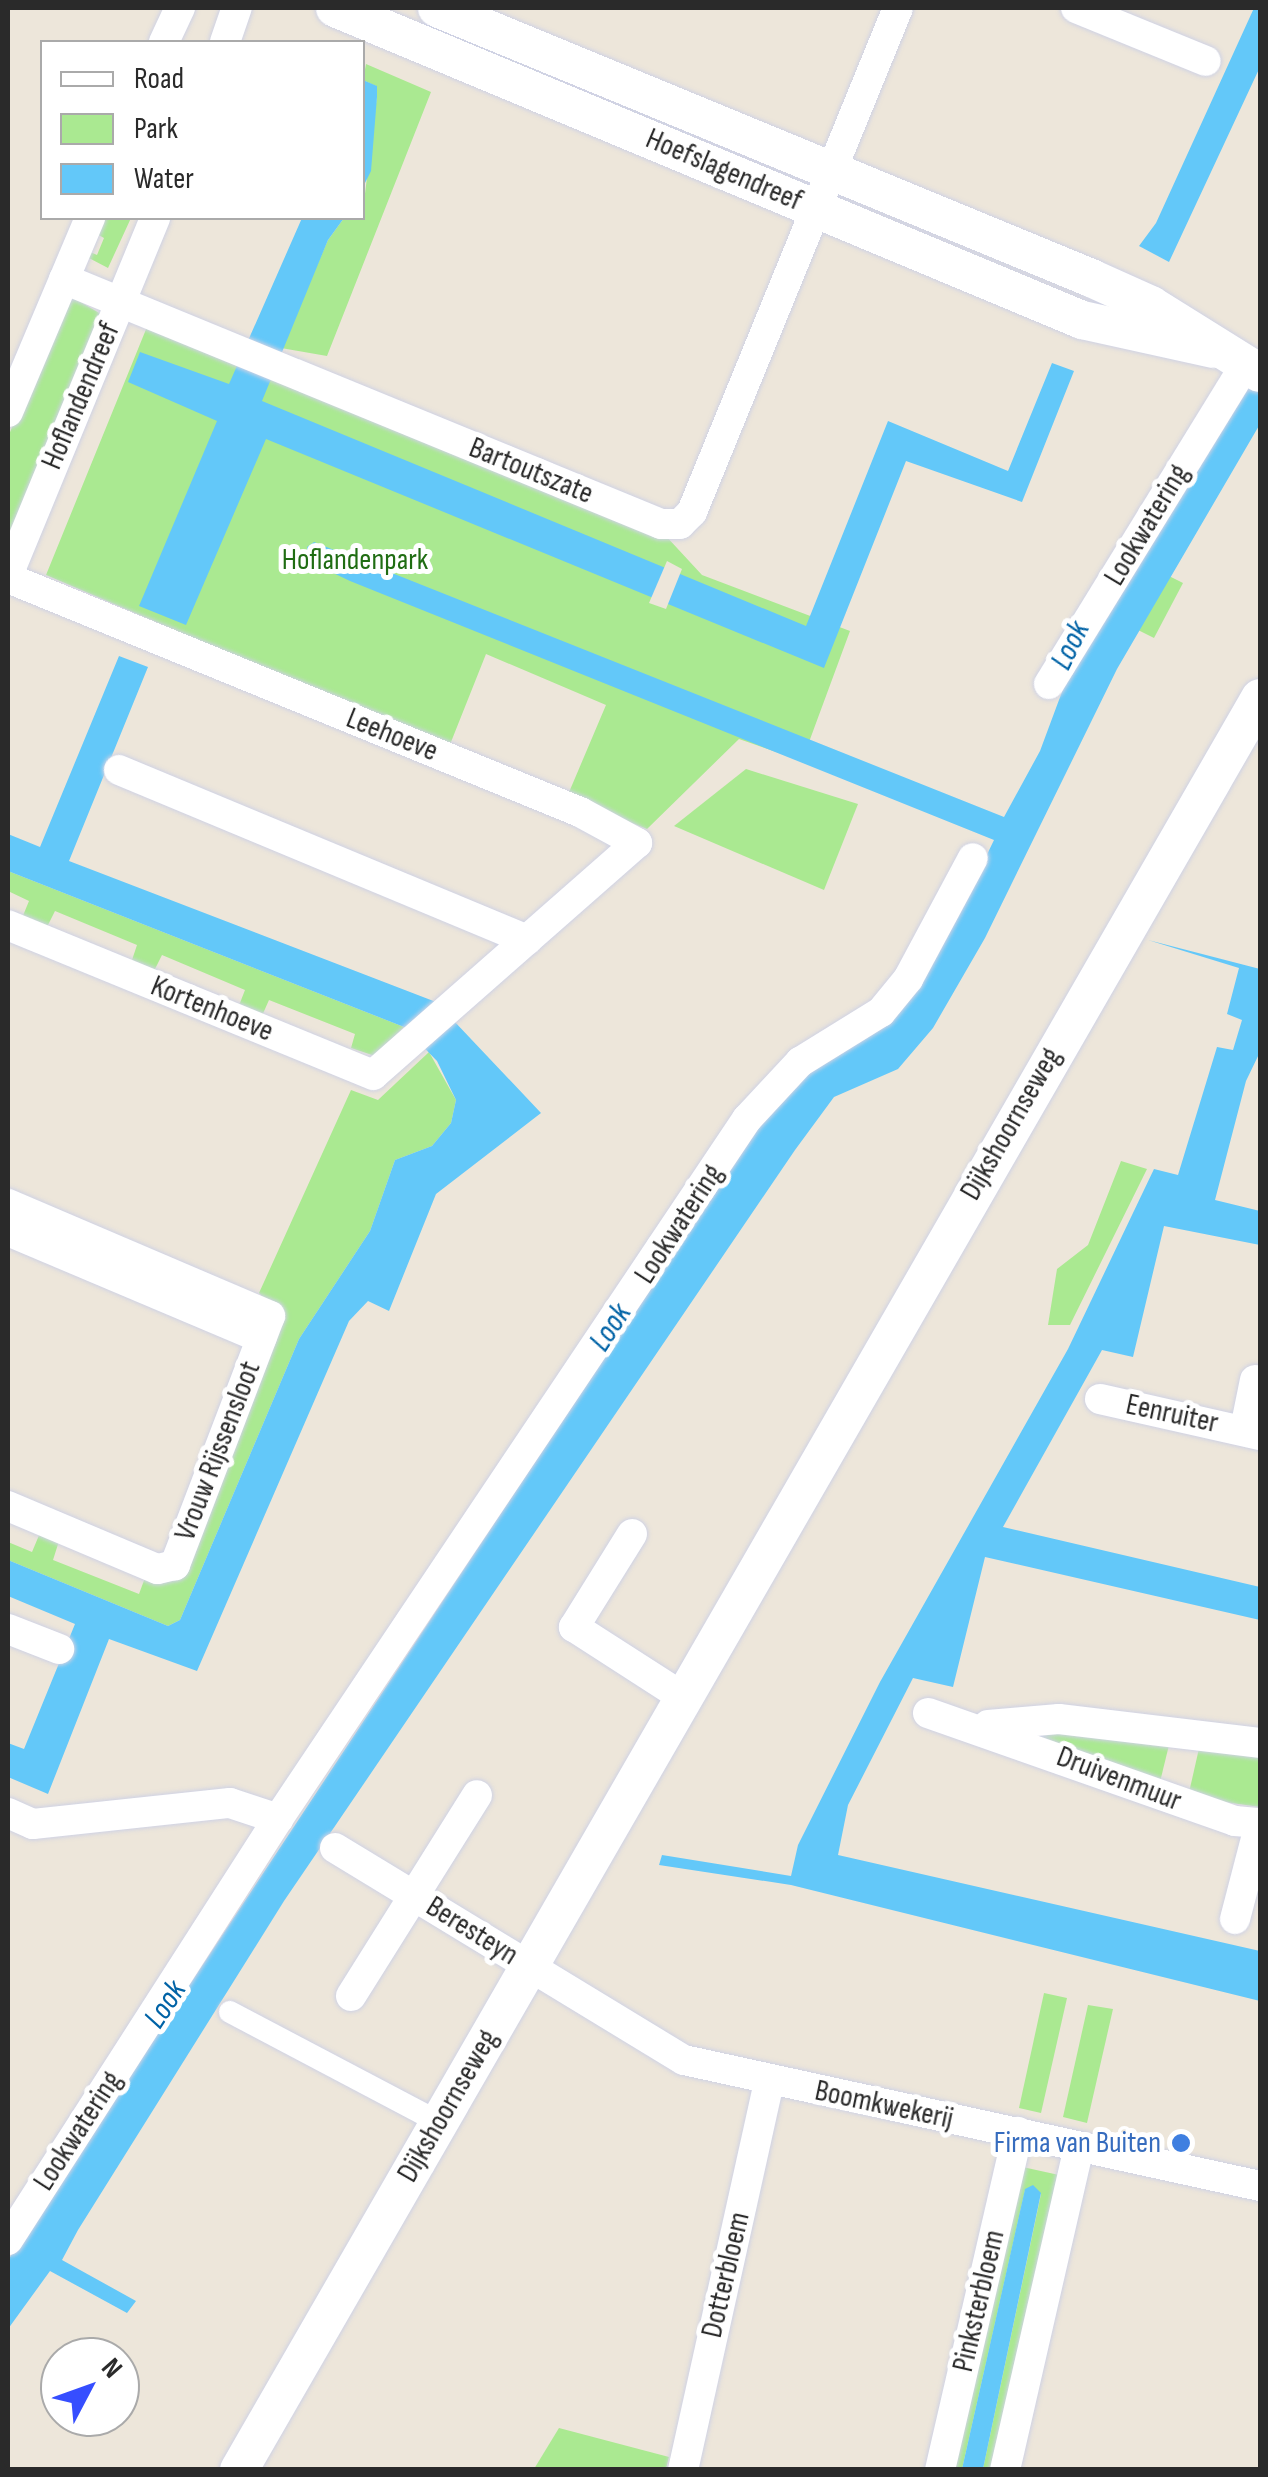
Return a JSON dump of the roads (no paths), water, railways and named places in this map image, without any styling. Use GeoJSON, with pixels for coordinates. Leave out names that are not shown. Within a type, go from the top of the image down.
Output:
{"type":"FeatureCollection","features":[{"type":"Feature","properties":{"kind":"street"},"geometry":{"type":"LineString","coordinates":[[165,40],[180,8]]}},
{"type":"Feature","properties":{"kind":"street"},"geometry":{"type":"LineString","coordinates":[[226,40],[237,8]]}},
{"type":"Feature","properties":{"kind":"street","name":"Hoefslagendreef"},"geometry":{"type":"LineString","coordinates":[[334,8],[817,209],[1120,311],[1186,325],[1243,364]]}},
{"type":"Feature","properties":{"kind":"street","name":"Hoefslagendreef"},"geometry":{"type":"LineString","coordinates":[[437,8],[830,171],[1120,311]]}},
{"type":"Feature","properties":{"kind":"street"},"geometry":{"type":"LineString","coordinates":[[817,209],[898,8]]}},
{"type":"Feature","properties":{"kind":"street"},"geometry":{"type":"LineString","coordinates":[[1076,8],[1107,13],[1206,60]]}},
{"type":"Feature","properties":{"kind":"street","name":"Bartoutszate"},"geometry":{"type":"LineString","coordinates":[[64,278],[661,524],[680,524],[692,512],[817,209]]}},
{"type":"Feature","properties":{"kind":"street","name":"Hoflandendreef"},"geometry":{"type":"LineString","coordinates":[[8,412],[89,220]]}},
{"type":"Feature","properties":{"kind":"street","name":"Hoflandendreef"},"geometry":{"type":"LineString","coordinates":[[8,577],[153,220]]}},
{"type":"Feature","properties":{"kind":"street","name":"Lookwatering"},"geometry":{"type":"LineString","coordinates":[[1049,684],[1243,364]]}},
{"type":"Feature","properties":{"kind":"street","name":"Leehoeve"},"geometry":{"type":"LineString","coordinates":[[8,577],[580,812],[637,843],[408,1043]]}},
{"type":"Feature","properties":{"kind":"street","name":"Dijkshoornseweg"},"geometry":{"type":"LineString","coordinates":[[238,2470],[657,1742],[725,1582],[764,1552],[1260,698]]}},
{"type":"Feature","properties":{"kind":"street"},"geometry":{"type":"LineString","coordinates":[[118,770],[527,940]]}},
{"type":"Feature","properties":{"kind":"street","name":"Lookwatering"},"geometry":{"type":"LineString","coordinates":[[8,2240],[278,1819],[747,1120],[800,1062],[881,1012],[908,979],[973,858]]}},
{"type":"Feature","properties":{"kind":"street","name":"Kortenhoeve"},"geometry":{"type":"LineString","coordinates":[[8,925],[373,1075],[408,1043]]}},
{"type":"Feature","properties":{"kind":"street"},"geometry":{"type":"LineString","coordinates":[[8,1204],[266,1327]]}},
{"type":"Feature","properties":{"kind":"street","name":"Vrouw Rijssensloot"},"geometry":{"type":"LineString","coordinates":[[8,1231],[266,1327],[175,1565],[157,1569],[8,1506]]}},
{"type":"Feature","properties":{"kind":"street","name":"Eenruiter"},"geometry":{"type":"LineString","coordinates":[[1100,1399],[1254,1410]]}},
{"type":"Feature","properties":{"kind":"street"},"geometry":{"type":"LineString","coordinates":[[632,1534],[574,1627],[676,1693]]}},
{"type":"Feature","properties":{"kind":"street"},"geometry":{"type":"LineString","coordinates":[[8,1629],[59,1649]]}},
{"type":"Feature","properties":{"kind":"street","name":"Druivenmuur"},"geometry":{"type":"LineString","coordinates":[[928,1713],[980,1726],[1219,1816],[1260,1823]]}},
{"type":"Feature","properties":{"kind":"street","name":"Druivenmuur"},"geometry":{"type":"LineString","coordinates":[[980,1726],[1059,1718],[1260,1742]]}},
{"type":"Feature","properties":{"kind":"street","name":"Beresteyn"},"geometry":{"type":"LineString","coordinates":[[352,1996],[477,1795]]}},
{"type":"Feature","properties":{"kind":"street"},"geometry":{"type":"LineString","coordinates":[[8,1813],[33,1824],[230,1803],[278,1819]]}},
{"type":"Feature","properties":{"kind":"street"},"geometry":{"type":"LineString","coordinates":[[1236,1919],[1260,1823]]}},
{"type":"Feature","properties":{"kind":"street","name":"Beresteyn"},"geometry":{"type":"LineString","coordinates":[[335,1848],[529,1966]]}},
{"type":"Feature","properties":{"kind":"street","name":"Boomkwekerij"},"geometry":{"type":"LineString","coordinates":[[529,1966],[684,2060],[1260,2186]]}},
{"type":"Feature","properties":{"kind":"street"},"geometry":{"type":"LineString","coordinates":[[230,2012],[439,2122]]}},
{"type":"Feature","properties":{"kind":"street","name":"Dotterbloem"},"geometry":{"type":"LineString","coordinates":[[683,2470],[768,2081]]}},
{"type":"Feature","properties":{"kind":"street","name":"Pinksterbloem"},"geometry":{"type":"LineString","coordinates":[[940,2470],[1018,2132]]}},
{"type":"Feature","properties":{"kind":"street","name":"Pinksterbloem"},"geometry":{"type":"LineString","coordinates":[[1005,2470],[1078,2147]]}},
{"type":"Feature","properties":{"kind":"water"},"geometry":{"type":"Polygon","coordinates":[[[1254,8],[1260,8],[1260,67],[1169,262],[1139,246],[1156,223],[1254,8]]]}},
{"type":"Feature","properties":{"kind":"water"},"geometry":{"type":"Polygon","coordinates":[[[365,81],[377,86],[371,171],[365,183],[365,81]]]}},
{"type":"Feature","properties":{"kind":"water"},"geometry":{"type":"Polygon","coordinates":[[[301,220],[343,220],[328,240],[262,401],[806,626],[888,421],[1008,471],[1052,363],[1074,371],[1022,502],[906,461],[824,668],[266,439],[186,625],[139,606],[217,421],[128,382],[140,352],[229,384],[301,220]]]}},
{"type":"Feature","properties":{"kind":"water"},"geometry":{"type":"Polygon","coordinates":[[[1260,366],[1260,424],[1117,669],[985,938],[933,1028],[898,1069],[834,1097],[795,1150],[284,1901],[78,2230],[62,2260],[136,2301],[127,2313],[50,2271],[8,2329],[8,2260],[452,1587],[781,1092],[862,1033],[981,867],[994,840],[350,581],[308,561],[307,547],[314,542],[1004,817],[1040,751],[1069,673],[1260,366]]]}},
{"type":"Feature","properties":{"kind":"water"},"geometry":{"type":"Polygon","coordinates":[[[119,656],[148,667],[69,861],[436,1002],[541,1113],[436,1194],[389,1311],[368,1301],[349,1321],[197,1671],[109,1639],[48,1794],[8,1777],[8,1743],[24,1749],[75,1624],[8,1596],[8,1560],[168,1626],[180,1620],[299,1339],[370,1231],[395,1160],[432,1146],[451,1123],[456,1100],[437,1061],[404,1027],[8,871],[8,834],[40,847],[119,656]]]}},
{"type":"Feature","properties":{"kind":"water"},"geometry":{"type":"Polygon","coordinates":[[[1148,940],[1260,969],[1260,1052],[1246,1081],[1215,1200],[1260,1211],[1260,1245],[1164,1226],[1133,1357],[1102,1350],[1003,1527],[1260,1587],[1260,1620],[985,1557],[953,1687],[913,1678],[848,1805],[838,1855],[1260,1951],[1260,2001],[791,1885],[659,1865],[662,1855],[791,1876],[798,1845],[880,1682],[1068,1349],[1154,1169],[1178,1175],[1217,1047],[1233,1050],[1242,1020],[1227,1014],[1239,968],[1148,940]]]}},
{"type":"Feature","properties":{"kind":"water"},"geometry":{"type":"Polygon","coordinates":[[[1033,2185],[1041,2193],[983,2469],[962,2469],[1025,2189],[1033,2185]]]}},
{"type":"Feature","properties":{"kind":"place","name":"Firma van Buiten"},"geometry":{"type":"Point","coordinates":[1181,2143]}},
{"type":"Feature","properties":{"kind":"park label","name":"Hoflandenpark"},"geometry":{"type":"Point","coordinates":[355,560]}},
{"type":"Feature","properties":{"kind":"water label","name":"Look"},"geometry":{"type":"Point","coordinates":[1071,646]}},
{"type":"Feature","properties":{"kind":"water label","name":"Look"},"geometry":{"type":"Point","coordinates":[611,1328]}},
{"type":"Feature","properties":{"kind":"water label","name":"Look"},"geometry":{"type":"Point","coordinates":[166,2005]}}]}
